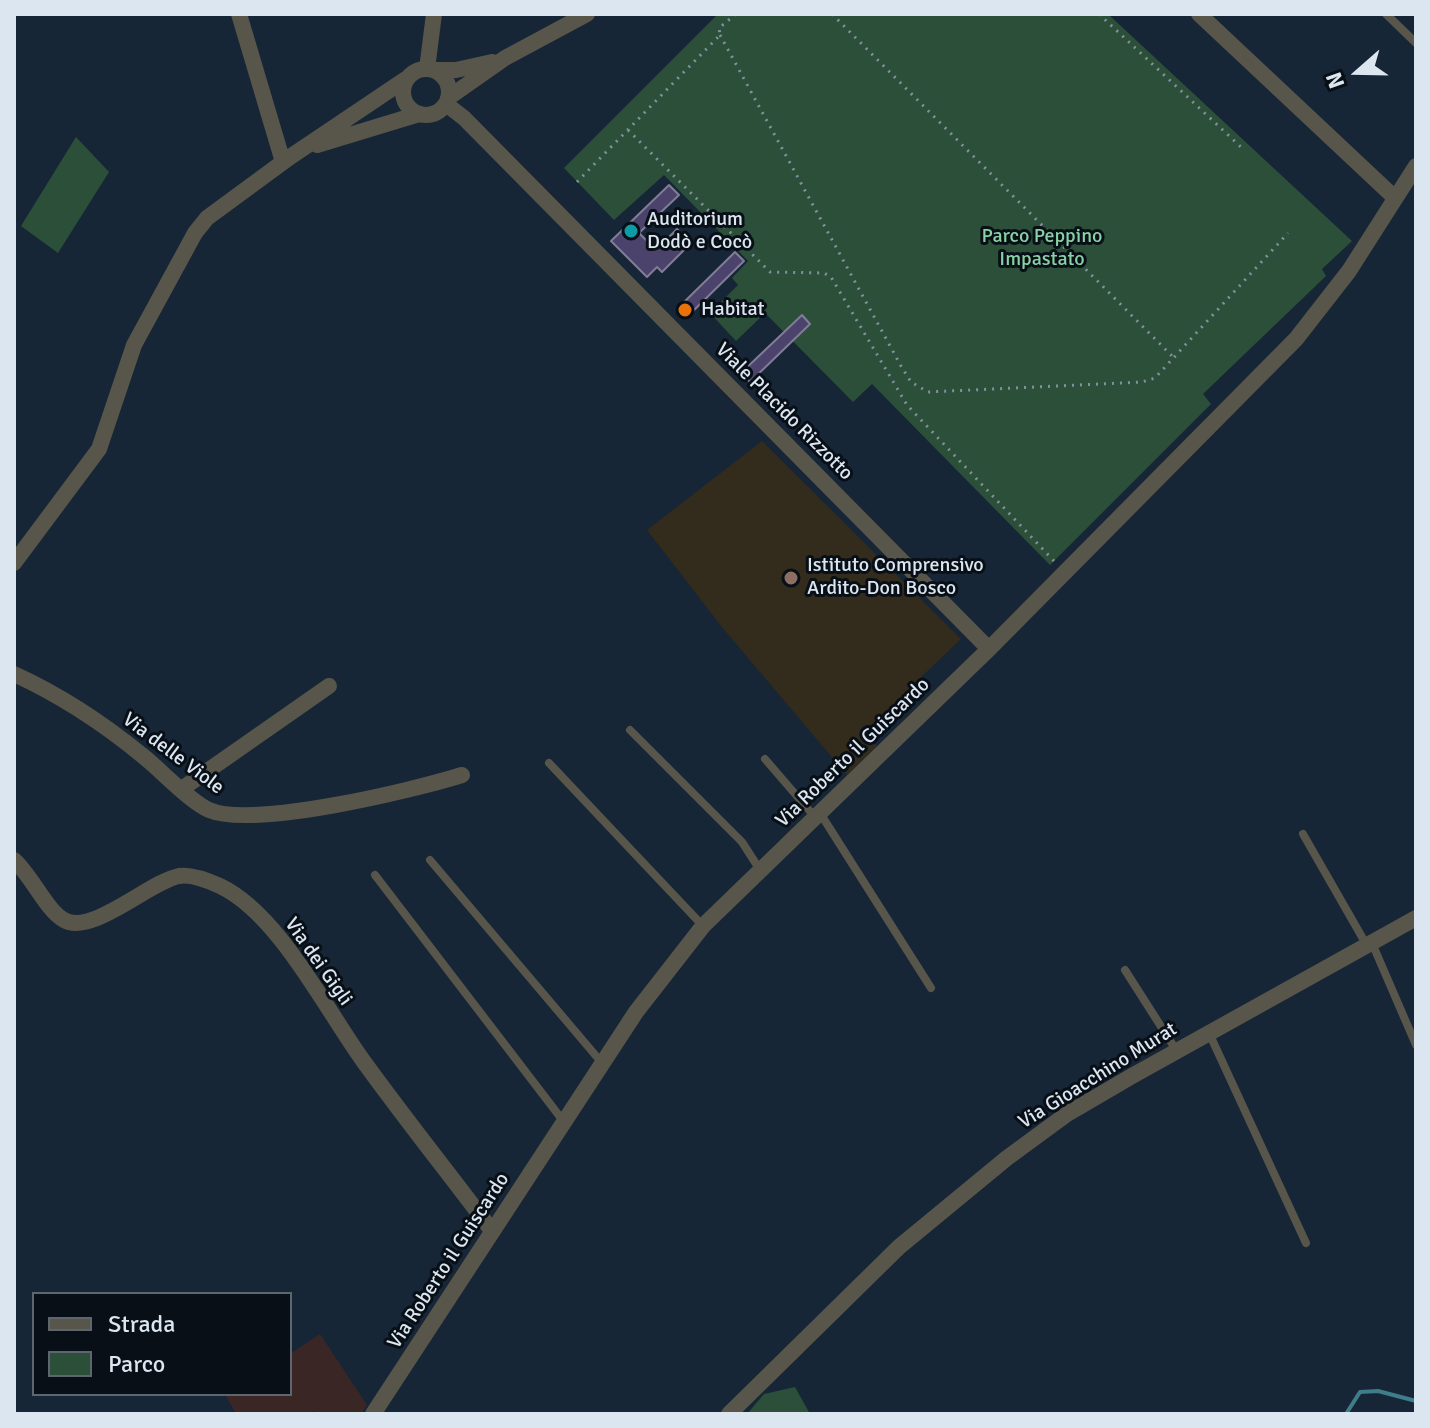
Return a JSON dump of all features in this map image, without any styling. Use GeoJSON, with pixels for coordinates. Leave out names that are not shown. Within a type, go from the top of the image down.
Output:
{"type":"FeatureCollection","features":[{"type":"Feature","properties":{"kind":"street"},"geometry":{"type":"LineString","coordinates":[[239,14],[286,159]]}},
{"type":"Feature","properties":{"kind":"street"},"geometry":{"type":"LineString","coordinates":[[431,69],[434,14]]}},
{"type":"Feature","properties":{"kind":"street"},"geometry":{"type":"LineString","coordinates":[[286,159],[329,141],[419,114],[434,114],[505,58],[587,14]]}},
{"type":"Feature","properties":{"kind":"street"},"geometry":{"type":"LineString","coordinates":[[1199,14],[1395,198]]}},
{"type":"Feature","properties":{"kind":"street"},"geometry":{"type":"LineString","coordinates":[[14,563],[99,449],[134,345],[195,233],[207,218],[286,159],[415,71],[466,68],[505,58]]}},
{"type":"Feature","properties":{"kind":"street"},"geometry":{"type":"LineString","coordinates":[[431,69],[445,78],[447,101]]}},
{"type":"Feature","properties":{"kind":"street"},"geometry":{"type":"LineString","coordinates":[[406,79],[404,100],[419,114]]}},
{"type":"Feature","properties":{"kind":"street","name":"Viale Placido Rizzotto"},"geometry":{"type":"LineString","coordinates":[[447,101],[989,649]]}},
{"type":"Feature","properties":{"kind":"street","name":"Via Roberto il Guiscardo"},"geometry":{"type":"LineString","coordinates":[[373,1414],[602,1063],[663,975],[703,926],[989,649],[1296,339],[1349,271],[1416,166]]}},
{"type":"Feature","properties":{"kind":"street","name":"Via delle Viole"},"geometry":{"type":"LineString","coordinates":[[14,674],[121,738],[213,812],[261,814],[407,792],[462,775]]}},
{"type":"Feature","properties":{"kind":"street"},"geometry":{"type":"LineString","coordinates":[[183,788],[329,686]]}},
{"type":"Feature","properties":{"kind":"street","name":"Via dei Gigli"},"geometry":{"type":"LineString","coordinates":[[14,860],[30,874],[54,912],[69,923],[90,921],[177,876],[220,886],[239,898],[285,943],[364,1063],[492,1231]]}},
{"type":"Feature","properties":{"kind":"street","name":"Via Gioacchino Murat"},"geometry":{"type":"LineString","coordinates":[[729,1414],[899,1247],[1007,1158],[1067,1114],[1368,942],[1415,922]]}},
{"type":"Feature","properties":{"kind":"lane"},"geometry":{"type":"LineString","coordinates":[[1386,14],[1416,43]]}},
{"type":"Feature","properties":{"kind":"lane"},"geometry":{"type":"LineString","coordinates":[[630,730],[742,842],[760,870]]}},
{"type":"Feature","properties":{"kind":"lane"},"geometry":{"type":"LineString","coordinates":[[765,759],[817,815],[931,988]]}},
{"type":"Feature","properties":{"kind":"lane"},"geometry":{"type":"LineString","coordinates":[[549,763],[703,926]]}},
{"type":"Feature","properties":{"kind":"lane"},"geometry":{"type":"LineString","coordinates":[[1303,834],[1368,942],[1416,1045]]}},
{"type":"Feature","properties":{"kind":"lane"},"geometry":{"type":"LineString","coordinates":[[430,860],[602,1063]]}},
{"type":"Feature","properties":{"kind":"lane"},"geometry":{"type":"LineString","coordinates":[[375,875],[564,1122]]}},
{"type":"Feature","properties":{"kind":"lane"},"geometry":{"type":"LineString","coordinates":[[1125,970],[1176,1050]]}},
{"type":"Feature","properties":{"kind":"lane"},"geometry":{"type":"LineString","coordinates":[[1208,1032],[1306,1243]]}},
{"type":"Feature","properties":{"kind":"path"},"geometry":{"type":"LineString","coordinates":[[736,14],[719,28],[720,35],[901,366],[917,388],[928,392],[1142,382],[1155,378],[1288,233]]}},
{"type":"Feature","properties":{"kind":"path"},"geometry":{"type":"LineString","coordinates":[[832,14],[1175,359]]}},
{"type":"Feature","properties":{"kind":"path"},"geometry":{"type":"LineString","coordinates":[[1099,14],[1243,149]]}},
{"type":"Feature","properties":{"kind":"path"},"geometry":{"type":"LineString","coordinates":[[577,182],[720,35]]}},
{"type":"Feature","properties":{"kind":"path"},"geometry":{"type":"LineString","coordinates":[[628,130],[770,272],[824,273],[831,277],[916,417],[1054,561]]}},
{"type":"Feature","properties":{"kind":"shaded area","name":"Istituto Comprensivo Ardito-Don Bosco"},"geometry":{"type":"Polygon","coordinates":[[[762,441],[961,639],[865,731],[877,746],[847,775],[721,626],[647,530],[762,441]]]}},
{"type":"Feature","properties":{"kind":"shaded area"},"geometry":{"type":"Polygon","coordinates":[[[320,1334],[367,1405],[361,1414],[316,1414],[313,1411],[308,1414],[236,1414],[226,1396],[292,1396],[292,1353],[320,1334]]]}},
{"type":"Feature","properties":{"kind":"green space","name":"Parco Peppino Impastato"},"geometry":{"type":"Polygon","coordinates":[[[718,14],[1108,14],[1352,241],[1322,269],[1326,276],[1203,394],[1211,404],[1050,565],[872,384],[853,402],[765,313],[736,341],[710,313],[738,285],[732,278],[748,261],[664,175],[614,220],[564,168],[718,14]]]}},
{"type":"Feature","properties":{"kind":"green space"},"geometry":{"type":"Polygon","coordinates":[[[76,137],[109,172],[58,253],[21,226],[76,137]]]}},
{"type":"Feature","properties":{"kind":"green space"},"geometry":{"type":"Polygon","coordinates":[[[795,1387],[810,1414],[747,1414],[764,1394],[795,1387]]]}},
{"type":"Feature","properties":{"kind":"building","name":"Auditorium Dodò e Cocò"},"geometry":{"type":"Polygon","coordinates":[[[669,185],[679,195],[639,233],[656,250],[677,229],[691,243],[662,272],[657,267],[647,277],[611,241],[669,185]]]}},
{"type":"Feature","properties":{"kind":"building"},"geometry":{"type":"Polygon","coordinates":[[[735,252],[744,261],[686,318],[677,309],[735,252]]]}},
{"type":"Feature","properties":{"kind":"building"},"geometry":{"type":"Polygon","coordinates":[[[802,315],[810,324],[750,382],[741,373],[802,315]]]}},
{"type":"Feature","properties":{"kind":"waterway"},"geometry":{"type":"LineString","coordinates":[[1346,1414],[1360,1392],[1378,1391],[1416,1401]]}},
{"type":"Feature","properties":{"kind":"place","name":"Auditorium Dodò e Cocò"},"geometry":{"type":"Point","coordinates":[631,231]}},
{"type":"Feature","properties":{"kind":"place","name":"Habitat"},"geometry":{"type":"Point","coordinates":[685,310]}},
{"type":"Feature","properties":{"kind":"place","name":"Istituto Comprensivo Ardito-Don Bosco"},"geometry":{"type":"Point","coordinates":[791,578]}}]}
